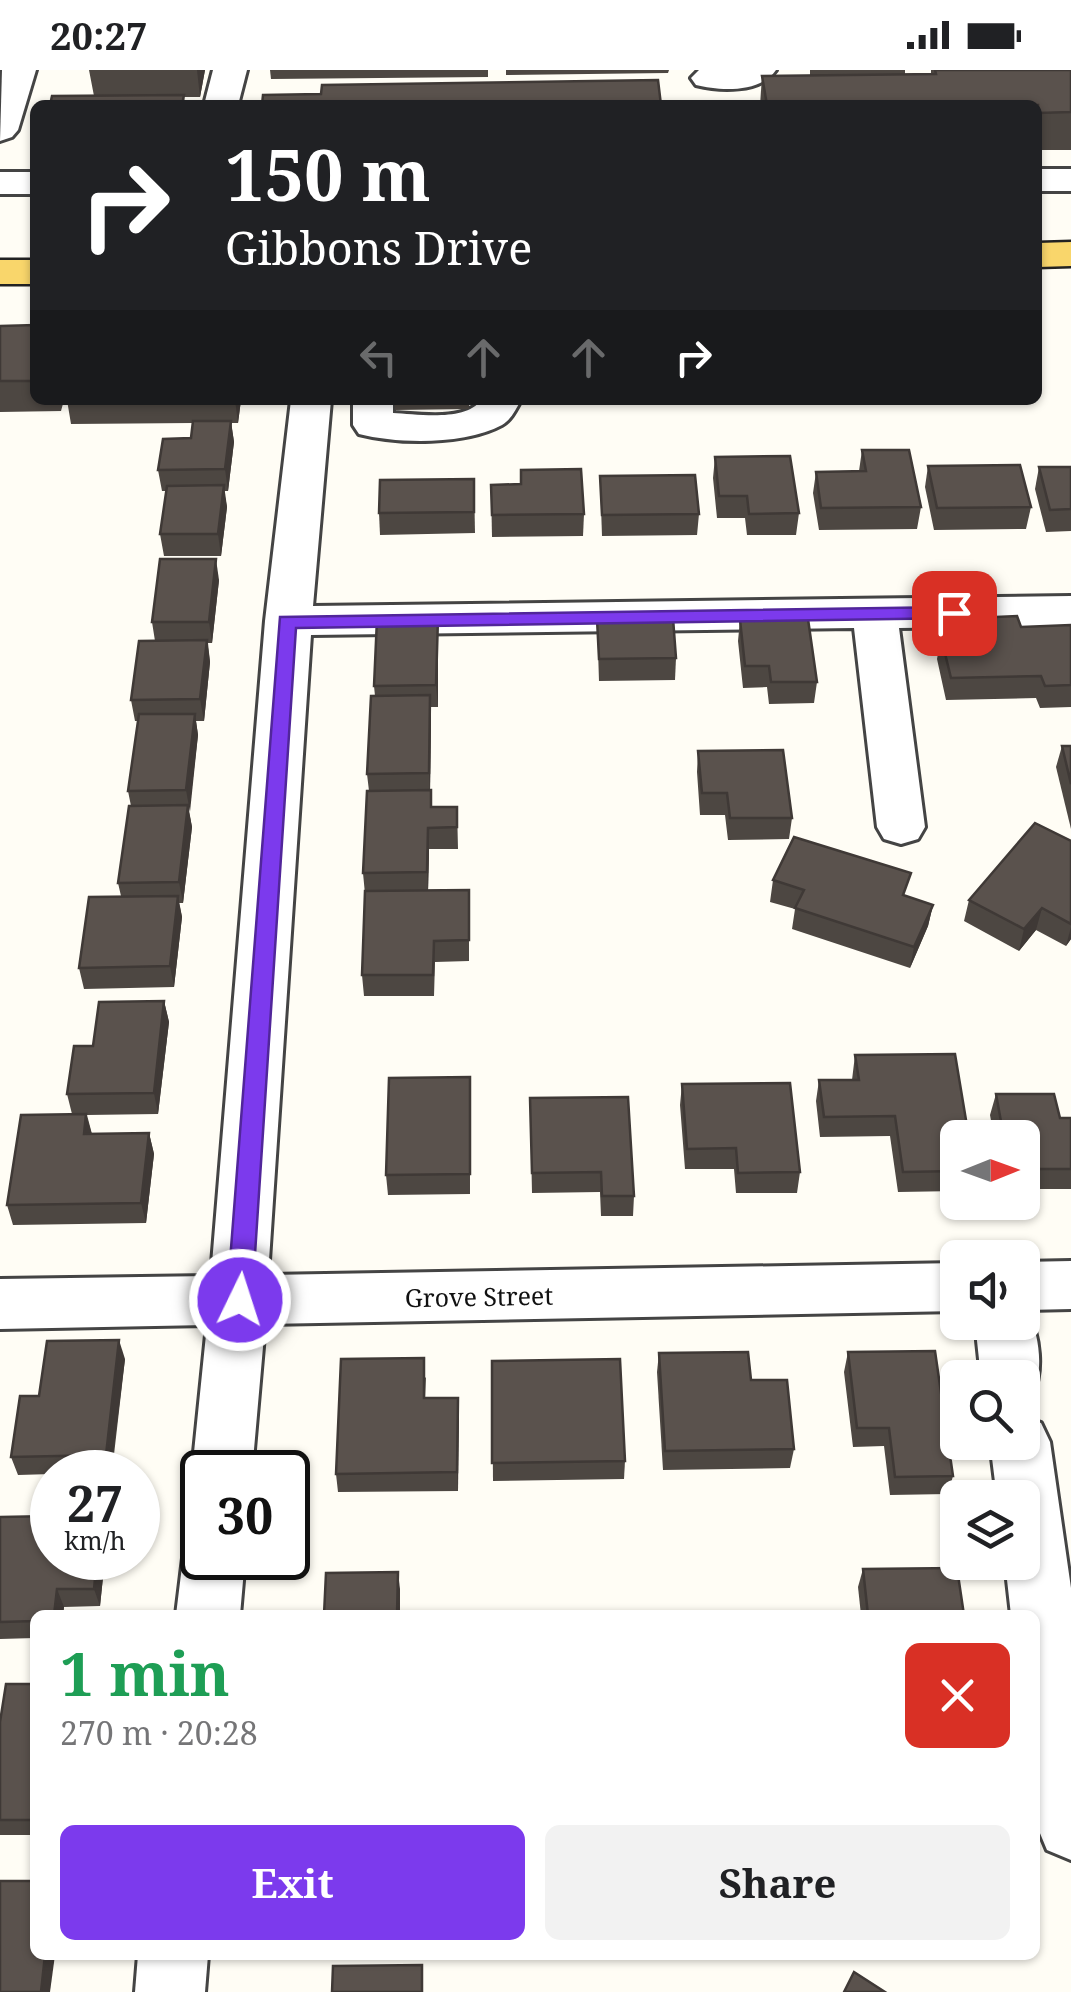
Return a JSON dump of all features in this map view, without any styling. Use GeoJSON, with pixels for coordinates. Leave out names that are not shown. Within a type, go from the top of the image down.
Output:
{"type":"FeatureCollection","features":[{"type":"Feature","properties":{"kind":"main road"},"geometry":{"type":"LineString","coordinates":[[1042,255],[1071,254]]}},
{"type":"Feature","properties":{"kind":"main road"},"geometry":{"type":"LineString","coordinates":[[0,272],[30,272]]}},
{"type":"Feature","properties":{"kind":"street"},"geometry":{"type":"LineString","coordinates":[[14,114],[20,70]]}},
{"type":"Feature","properties":{"kind":"street"},"geometry":{"type":"LineString","coordinates":[[222,100],[230,70]]}},
{"type":"Feature","properties":{"kind":"street"},"geometry":{"type":"LineString","coordinates":[[708,84],[760,70]]}},
{"type":"Feature","properties":{"kind":"street"},"geometry":{"type":"LineString","coordinates":[[1042,180],[1071,180]]}},
{"type":"Feature","properties":{"kind":"street"},"geometry":{"type":"LineString","coordinates":[[0,183],[30,184]]}},
{"type":"Feature","properties":{"kind":"street"},"geometry":{"type":"LineString","coordinates":[[224,1450],[240,1300],[287,621],[309,405]]}},
{"type":"Feature","properties":{"kind":"street"},"geometry":{"type":"LineString","coordinates":[[373,405],[373,425],[391,425],[469,424],[492,415],[498,405]]}},
{"type":"Feature","properties":{"kind":"street"},"geometry":{"type":"LineString","coordinates":[[287,621],[1071,611]]}},
{"type":"Feature","properties":{"kind":"street"},"geometry":{"type":"LineString","coordinates":[[875,614],[901,827]]}},
{"type":"Feature","properties":{"kind":"street"},"geometry":{"type":"LineString","coordinates":[[1040,1286],[1071,1286]]}},
{"type":"Feature","properties":{"kind":"street","name":"Grove Street"},"geometry":{"type":"LineString","coordinates":[[0,1304],[940,1287]]}},
{"type":"Feature","properties":{"kind":"street"},"geometry":{"type":"LineString","coordinates":[[1022,1460],[1071,1826]]}},
{"type":"Feature","properties":{"kind":"street"},"geometry":{"type":"LineString","coordinates":[[209,1610],[212,1580]]}},
{"type":"Feature","properties":{"kind":"street"},"geometry":{"type":"LineString","coordinates":[[170,1992],[173,1960]]}},
{"type":"Feature","properties":{"kind":"building"},"geometry":{"type":"Polygon","coordinates":[[[935,70],[1071,70],[1071,112],[1042,113],[1042,100],[766,100],[762,76],[936,74],[935,70]]]}},
{"type":"Feature","properties":{"kind":"building"},"geometry":{"type":"Polygon","coordinates":[[[658,80],[660,100],[262,100],[263,95],[321,94],[322,85],[658,80]]]}},
{"type":"Feature","properties":{"kind":"building"},"geometry":{"type":"Polygon","coordinates":[[[184,95],[183,100],[51,100],[52,96],[184,95]]]}},
{"type":"Feature","properties":{"kind":"building"},"geometry":{"type":"Polygon","coordinates":[[[30,325],[30,381],[0,381],[0,326],[30,325]]]}},
{"type":"Feature","properties":{"kind":"building"},"geometry":{"type":"Polygon","coordinates":[[[193,421],[231,421],[225,469],[158,470],[163,439],[191,438],[193,421]]]}},
{"type":"Feature","properties":{"kind":"building"},"geometry":{"type":"Polygon","coordinates":[[[862,450],[909,450],[921,507],[821,508],[816,472],[866,471],[862,450]]]}},
{"type":"Feature","properties":{"kind":"building"},"geometry":{"type":"Polygon","coordinates":[[[790,456],[799,513],[749,514],[747,496],[719,496],[715,457],[790,456]]]}},
{"type":"Feature","properties":{"kind":"building"},"geometry":{"type":"Polygon","coordinates":[[[1020,465],[1031,507],[937,508],[928,466],[1020,465]]]}},
{"type":"Feature","properties":{"kind":"building"},"geometry":{"type":"Polygon","coordinates":[[[1039,467],[1071,467],[1071,509],[1050,510],[1039,467]]]}},
{"type":"Feature","properties":{"kind":"building"},"geometry":{"type":"Polygon","coordinates":[[[581,469],[584,514],[492,515],[491,485],[521,484],[521,470],[581,469]]]}},
{"type":"Feature","properties":{"kind":"building"},"geometry":{"type":"Polygon","coordinates":[[[695,475],[699,514],[602,515],[600,476],[695,475]]]}},
{"type":"Feature","properties":{"kind":"building"},"geometry":{"type":"Polygon","coordinates":[[[474,479],[474,512],[379,513],[380,480],[474,479]]]}},
{"type":"Feature","properties":{"kind":"building"},"geometry":{"type":"Polygon","coordinates":[[[224,485],[218,534],[160,534],[167,486],[224,485]]]}},
{"type":"Feature","properties":{"kind":"building"},"geometry":{"type":"Polygon","coordinates":[[[160,559],[216,559],[209,622],[152,622],[160,559]]]}},
{"type":"Feature","properties":{"kind":"building"},"geometry":{"type":"Polygon","coordinates":[[[1017,616],[1021,627],[1071,625],[1071,685],[1045,686],[1041,676],[951,678],[941,637],[980,636],[975,618],[1017,616]]]}},
{"type":"Feature","properties":{"kind":"building"},"geometry":{"type":"Polygon","coordinates":[[[438,618],[436,685],[374,686],[377,619],[438,618]]]}},
{"type":"Feature","properties":{"kind":"building"},"geometry":{"type":"Polygon","coordinates":[[[673,618],[676,658],[599,659],[597,619],[673,618]]]}},
{"type":"Feature","properties":{"kind":"building"},"geometry":{"type":"Polygon","coordinates":[[[808,619],[817,682],[771,682],[769,666],[745,666],[740,620],[808,619]]]}},
{"type":"Feature","properties":{"kind":"building"},"geometry":{"type":"Polygon","coordinates":[[[207,640],[200,699],[131,700],[139,641],[207,640]]]}},
{"type":"Feature","properties":{"kind":"building"},"geometry":{"type":"Polygon","coordinates":[[[430,695],[429,773],[367,774],[371,696],[430,695]]]}},
{"type":"Feature","properties":{"kind":"building"},"geometry":{"type":"Polygon","coordinates":[[[139,714],[195,714],[186,790],[128,791],[139,714]]]}},
{"type":"Feature","properties":{"kind":"building"},"geometry":{"type":"Polygon","coordinates":[[[1062,746],[1071,746],[1071,784],[1062,746]]]}},
{"type":"Feature","properties":{"kind":"building"},"geometry":{"type":"Polygon","coordinates":[[[783,750],[792,818],[730,818],[727,793],[702,793],[698,751],[783,750]]]}},
{"type":"Feature","properties":{"kind":"building"},"geometry":{"type":"Polygon","coordinates":[[[431,790],[431,807],[457,807],[457,827],[428,828],[427,872],[363,873],[367,791],[431,790]]]}},
{"type":"Feature","properties":{"kind":"building"},"geometry":{"type":"Polygon","coordinates":[[[188,805],[179,882],[118,883],[129,806],[188,805]]]}},
{"type":"Feature","properties":{"kind":"building"},"geometry":{"type":"Polygon","coordinates":[[[1035,823],[1071,841],[1071,924],[1042,908],[1024,929],[969,900],[1035,823]]]}},
{"type":"Feature","properties":{"kind":"building"},"geometry":{"type":"Polygon","coordinates":[[[794,837],[911,873],[903,895],[933,905],[914,947],[795,908],[804,890],[773,880],[794,837]]]}},
{"type":"Feature","properties":{"kind":"building"},"geometry":{"type":"Polygon","coordinates":[[[469,890],[469,940],[434,941],[433,975],[362,975],[365,891],[469,890]]]}},
{"type":"Feature","properties":{"kind":"building"},"geometry":{"type":"Polygon","coordinates":[[[178,896],[170,966],[79,968],[89,897],[178,896]]]}},
{"type":"Feature","properties":{"kind":"building"},"geometry":{"type":"Polygon","coordinates":[[[164,1001],[154,1093],[67,1094],[74,1046],[93,1046],[99,1002],[164,1001]]]}},
{"type":"Feature","properties":{"kind":"building"},"geometry":{"type":"Polygon","coordinates":[[[955,1054],[966,1120],[940,1120],[940,1171],[903,1172],[895,1116],[824,1117],[819,1080],[859,1080],[855,1055],[955,1054]]]}},
{"type":"Feature","properties":{"kind":"building"},"geometry":{"type":"Polygon","coordinates":[[[470,1077],[470,1174],[386,1175],[389,1078],[470,1077]]]}},
{"type":"Feature","properties":{"kind":"building"},"geometry":{"type":"Polygon","coordinates":[[[790,1083],[800,1172],[738,1173],[736,1148],[687,1149],[682,1084],[790,1083]]]}},
{"type":"Feature","properties":{"kind":"building"},"geometry":{"type":"Polygon","coordinates":[[[996,1094],[1054,1094],[1060,1118],[1071,1118],[1071,1169],[1040,1169],[1040,1120],[1001,1120],[996,1094]]]}},
{"type":"Feature","properties":{"kind":"building"},"geometry":{"type":"Polygon","coordinates":[[[628,1097],[634,1196],[602,1196],[601,1172],[532,1173],[530,1098],[628,1097]]]}},
{"type":"Feature","properties":{"kind":"building"},"geometry":{"type":"Polygon","coordinates":[[[86,1114],[84,1134],[149,1133],[141,1203],[7,1205],[21,1115],[86,1114]]]}},
{"type":"Feature","properties":{"kind":"building"},"geometry":{"type":"Polygon","coordinates":[[[119,1340],[107,1450],[30,1450],[30,1457],[11,1457],[20,1396],[39,1396],[47,1341],[119,1340]]]}},
{"type":"Feature","properties":{"kind":"building"},"geometry":{"type":"Polygon","coordinates":[[[935,1351],[940,1386],[940,1460],[951,1460],[953,1476],[895,1477],[889,1428],[857,1428],[848,1352],[935,1351]]]}},
{"type":"Feature","properties":{"kind":"building"},"geometry":{"type":"Polygon","coordinates":[[[748,1352],[751,1380],[787,1380],[794,1449],[665,1451],[659,1353],[748,1352]]]}},
{"type":"Feature","properties":{"kind":"building"},"geometry":{"type":"Polygon","coordinates":[[[424,1358],[424,1398],[458,1398],[457,1472],[336,1474],[341,1359],[424,1358]]]}},
{"type":"Feature","properties":{"kind":"building"},"geometry":{"type":"Polygon","coordinates":[[[620,1359],[625,1461],[492,1463],[492,1361],[620,1359]]]}},
{"type":"Feature","properties":{"kind":"building"},"geometry":{"type":"Polygon","coordinates":[[[30,1516],[30,1580],[95,1580],[94,1589],[57,1589],[55,1610],[30,1610],[30,1621],[0,1622],[0,1517],[30,1516]]]}},
{"type":"Feature","properties":{"kind":"building"},"geometry":{"type":"Polygon","coordinates":[[[940,1568],[940,1580],[959,1580],[963,1610],[867,1610],[863,1569],[940,1568]]]}},
{"type":"Feature","properties":{"kind":"building"},"geometry":{"type":"Polygon","coordinates":[[[398,1572],[397,1610],[324,1610],[326,1573],[398,1572]]]}},
{"type":"Feature","properties":{"kind":"building"},"geometry":{"type":"Polygon","coordinates":[[[6,1684],[30,1684],[30,1820],[0,1820],[0,1722],[6,1684]]]}},
{"type":"Feature","properties":{"kind":"building"},"geometry":{"type":"Polygon","coordinates":[[[0,1881],[30,1881],[30,1960],[44,1960],[41,1992],[0,1992],[0,1881]]]}},
{"type":"Feature","properties":{"kind":"building"},"geometry":{"type":"Polygon","coordinates":[[[422,1965],[422,1992],[332,1992],[333,1966],[422,1965]]]}},
{"type":"Feature","properties":{"kind":"building"},"geometry":{"type":"Polygon","coordinates":[[[854,1972],[885,1992],[844,1992],[854,1972]]]}},
{"type":"Feature","properties":{"kind":"route"},"geometry":{"type":"LineString","coordinates":[[240,1300],[287,621],[954,613]]}}]}
